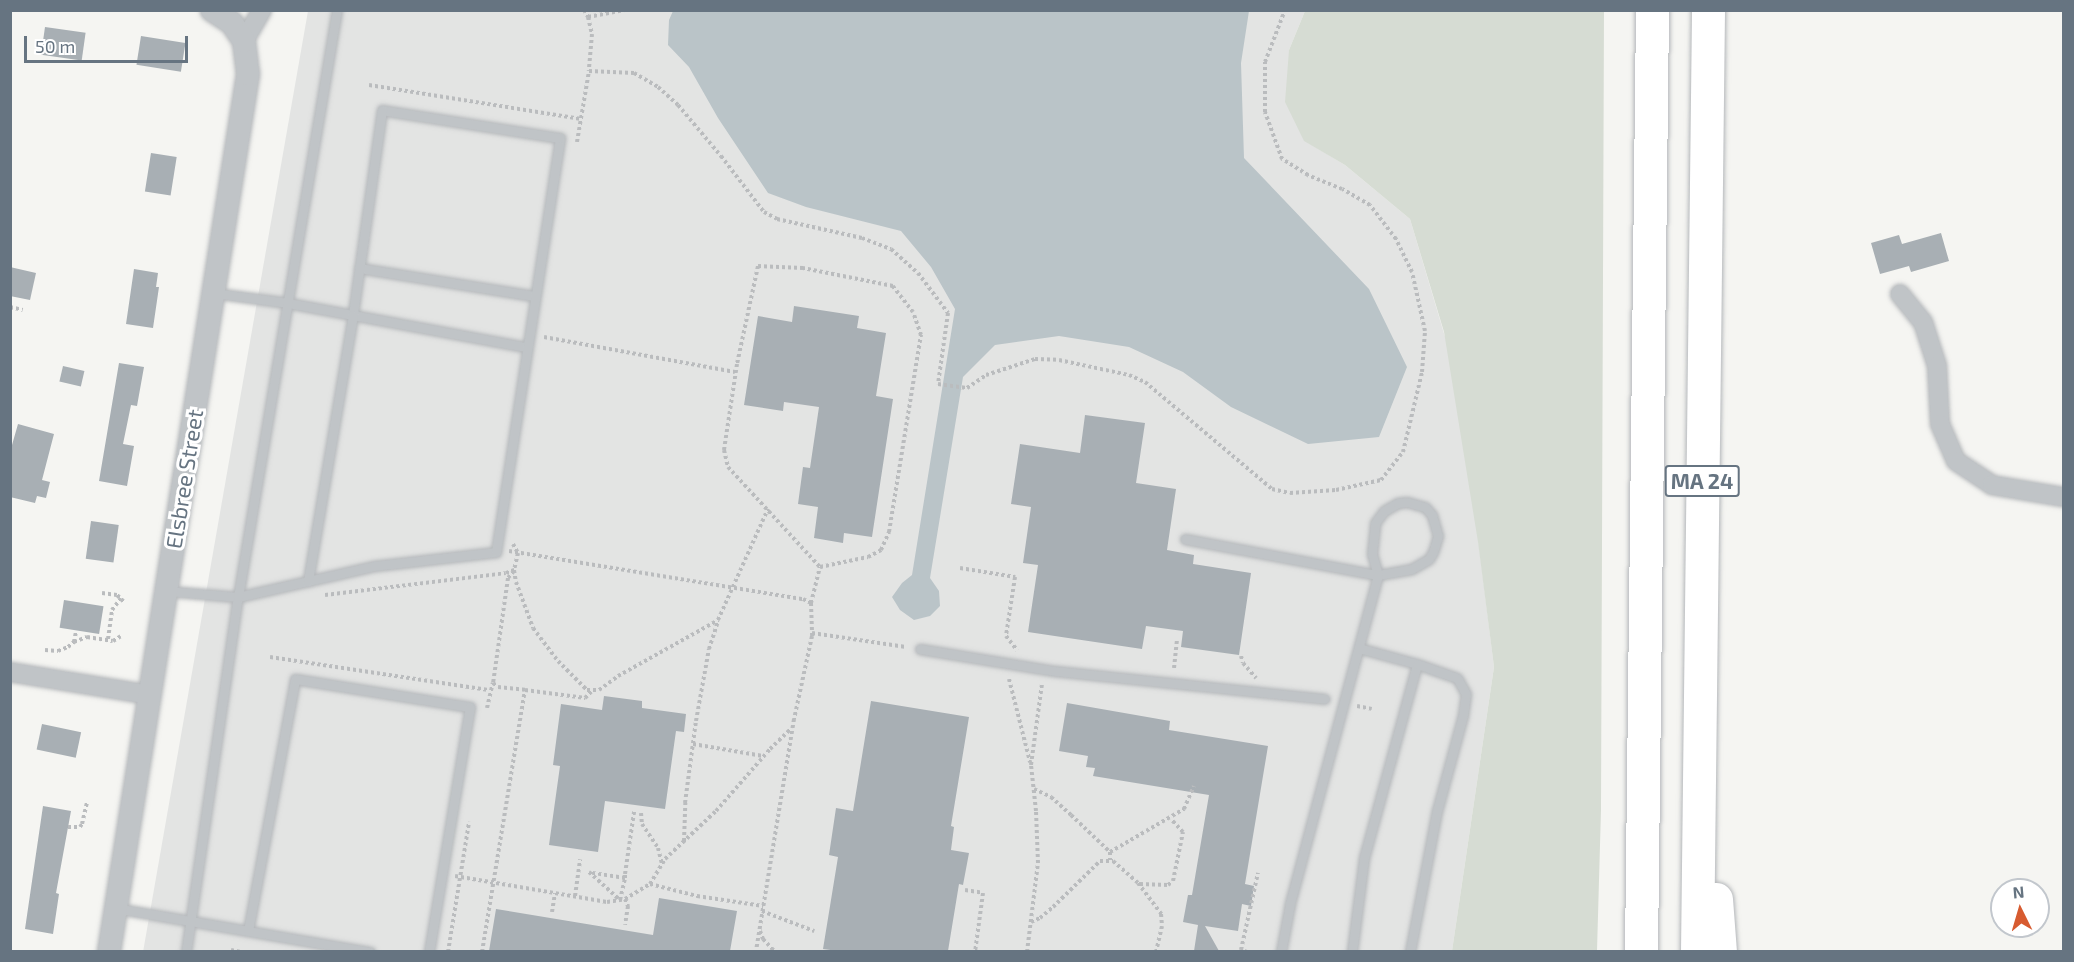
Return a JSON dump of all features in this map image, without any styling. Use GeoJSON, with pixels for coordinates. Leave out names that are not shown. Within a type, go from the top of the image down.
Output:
{"type":"FeatureCollection","features":[{"type":"Feature","properties":{"kind":"highway","name":"MA 24"},"geometry":{"type":"LineString","coordinates":[[1641,951],[1652,10]]}},
{"type":"Feature","properties":{"kind":"highway","name":"MA 24"},"geometry":{"type":"LineString","coordinates":[[1696,951],[1708,10]]}},
{"type":"Feature","properties":{"kind":"highway"},"geometry":{"type":"LineString","coordinates":[[1700,660],[1720,951]]}},
{"type":"Feature","properties":{"kind":"street"},"geometry":{"type":"LineString","coordinates":[[212,10],[232,24],[244,41],[262,10]]}},
{"type":"Feature","properties":{"kind":"street","name":"Elsbree Street"},"geometry":{"type":"LineString","coordinates":[[109,951],[246,88],[249,63],[244,41]]}},
{"type":"Feature","properties":{"kind":"street"},"geometry":{"type":"LineString","coordinates":[[1900,294],[1923,322],[1937,366],[1940,424],[1956,461],[1992,485],[2064,497]]}},
{"type":"Feature","properties":{"kind":"street"},"geometry":{"type":"LineString","coordinates":[[10,672],[150,694]]}},
{"type":"Feature","properties":{"kind":"lane"},"geometry":{"type":"LineString","coordinates":[[186,951],[238,597],[337,10]]}},
{"type":"Feature","properties":{"kind":"lane"},"geometry":{"type":"LineString","coordinates":[[166,591],[238,597],[374,566],[496,552],[560,138],[382,110],[353,315],[308,580]]}},
{"type":"Feature","properties":{"kind":"lane"},"geometry":{"type":"LineString","coordinates":[[360,268],[534,296]]}},
{"type":"Feature","properties":{"kind":"lane"},"geometry":{"type":"LineString","coordinates":[[214,293],[288,303],[526,347]]}},
{"type":"Feature","properties":{"kind":"lane"},"geometry":{"type":"LineString","coordinates":[[1185,539],[1378,575],[1402,572],[1429,559],[1438,536],[1432,515],[1425,507],[1407,502],[1398,503],[1378,516],[1371,540],[1373,561],[1378,575],[1290,904],[1281,951]]}},
{"type":"Feature","properties":{"kind":"lane"},"geometry":{"type":"LineString","coordinates":[[1359,648],[1416,668],[1456,678],[1466,694],[1463,715],[1437,811],[1410,951]]}},
{"type":"Feature","properties":{"kind":"lane"},"geometry":{"type":"LineString","coordinates":[[920,649],[1045,669],[1324,699]]}},
{"type":"Feature","properties":{"kind":"lane"},"geometry":{"type":"LineString","coordinates":[[1352,951],[1364,858],[1416,668]]}},
{"type":"Feature","properties":{"kind":"lane"},"geometry":{"type":"LineString","coordinates":[[248,931],[295,679],[470,707],[429,951]]}},
{"type":"Feature","properties":{"kind":"lane"},"geometry":{"type":"LineString","coordinates":[[116,908],[370,951]]}},
{"type":"Feature","properties":{"kind":"path"},"geometry":{"type":"LineString","coordinates":[[584,10],[592,34],[589,71],[634,73],[658,87],[678,105],[764,212],[777,219],[862,238],[891,249],[918,273],[948,313],[938,384],[968,388],[986,375],[1035,359],[1059,360],[1108,370],[1145,382],[1272,489],[1290,493],[1336,489],[1381,480],[1403,452],[1422,372],[1425,331],[1412,272],[1396,239],[1370,205],[1282,159],[1265,112],[1265,62],[1285,10]]}},
{"type":"Feature","properties":{"kind":"path"},"geometry":{"type":"LineString","coordinates":[[588,17],[624,10]]}},
{"type":"Feature","properties":{"kind":"path"},"geometry":{"type":"LineString","coordinates":[[369,85],[581,119]]}},
{"type":"Feature","properties":{"kind":"path"},"geometry":{"type":"LineString","coordinates":[[758,266],[803,268],[893,286],[914,312],[921,336],[889,532],[881,550],[868,557],[820,567],[728,467],[724,450],[735,372],[758,266]]}},
{"type":"Feature","properties":{"kind":"path"},"geometry":{"type":"LineString","coordinates":[[10,307],[23,310]]}},
{"type":"Feature","properties":{"kind":"path"},"geometry":{"type":"LineString","coordinates":[[543,337],[735,372]]}},
{"type":"Feature","properties":{"kind":"path"},"geometry":{"type":"LineString","coordinates":[[684,841],[685,803],[709,649],[718,620],[768,509]]}},
{"type":"Feature","properties":{"kind":"path"},"geometry":{"type":"LineString","coordinates":[[496,549],[803,599],[811,603]]}},
{"type":"Feature","properties":{"kind":"path"},"geometry":{"type":"LineString","coordinates":[[518,553],[514,570],[516,582],[533,628],[558,661],[587,690],[599,690],[618,676],[718,620]]}},
{"type":"Feature","properties":{"kind":"path"},"geometry":{"type":"LineString","coordinates":[[756,951],[792,728],[812,633],[811,603],[820,567]]}},
{"type":"Feature","properties":{"kind":"path"},"geometry":{"type":"LineString","coordinates":[[960,568],[1015,577],[1006,636],[1015,649],[1045,669],[1031,765]]}},
{"type":"Feature","properties":{"kind":"path"},"geometry":{"type":"LineString","coordinates":[[324,595],[506,573],[514,570]]}},
{"type":"Feature","properties":{"kind":"path"},"geometry":{"type":"LineString","coordinates":[[514,570],[508,578],[493,683],[498,687],[585,698],[592,691]]}},
{"type":"Feature","properties":{"kind":"path"},"geometry":{"type":"LineString","coordinates":[[102,593],[117,595],[125,603]]}},
{"type":"Feature","properties":{"kind":"path"},"geometry":{"type":"LineString","coordinates":[[108,639],[112,610],[121,598]]}},
{"type":"Feature","properties":{"kind":"path"},"geometry":{"type":"LineString","coordinates":[[74,642],[76,632]]}},
{"type":"Feature","properties":{"kind":"path"},"geometry":{"type":"LineString","coordinates":[[812,633],[920,649]]}},
{"type":"Feature","properties":{"kind":"path"},"geometry":{"type":"LineString","coordinates":[[45,650],[58,651],[87,637],[118,640],[122,636]]}},
{"type":"Feature","properties":{"kind":"path"},"geometry":{"type":"LineString","coordinates":[[1172,683],[1177,639]]}},
{"type":"Feature","properties":{"kind":"path"},"geometry":{"type":"LineString","coordinates":[[270,657],[489,690]]}},
{"type":"Feature","properties":{"kind":"path"},"geometry":{"type":"LineString","coordinates":[[1006,663],[1031,765],[1034,788],[1038,863],[1026,951]]}},
{"type":"Feature","properties":{"kind":"path"},"geometry":{"type":"LineString","coordinates":[[482,951],[525,690]]}},
{"type":"Feature","properties":{"kind":"path"},"geometry":{"type":"LineString","coordinates":[[1356,706],[1372,709]]}},
{"type":"Feature","properties":{"kind":"path"},"geometry":{"type":"LineString","coordinates":[[442,873],[607,902],[622,899],[650,884],[662,864],[716,811],[792,728]]}},
{"type":"Feature","properties":{"kind":"path"},"geometry":{"type":"LineString","coordinates":[[693,744],[764,756]]}},
{"type":"Feature","properties":{"kind":"path"},"geometry":{"type":"LineString","coordinates":[[1110,852],[1171,819],[1184,809],[1194,786]]}},
{"type":"Feature","properties":{"kind":"path"},"geometry":{"type":"LineString","coordinates":[[1034,788],[1051,797],[1110,852],[1110,860]]}},
{"type":"Feature","properties":{"kind":"path"},"geometry":{"type":"LineString","coordinates":[[68,827],[80,827],[87,803]]}},
{"type":"Feature","properties":{"kind":"path"},"geometry":{"type":"LineString","coordinates":[[622,899],[634,812]]}},
{"type":"Feature","properties":{"kind":"path"},"geometry":{"type":"LineString","coordinates":[[641,813],[642,824],[658,848],[662,864]]}},
{"type":"Feature","properties":{"kind":"path"},"geometry":{"type":"LineString","coordinates":[[1139,884],[1161,885],[1173,881],[1183,832],[1171,819]]}},
{"type":"Feature","properties":{"kind":"path"},"geometry":{"type":"LineString","coordinates":[[574,896],[580,859]]}},
{"type":"Feature","properties":{"kind":"path"},"geometry":{"type":"LineString","coordinates":[[1031,922],[1053,907],[1091,868],[1100,861],[1110,860],[1139,884],[1161,914],[1162,926],[1155,951]]}},
{"type":"Feature","properties":{"kind":"path"},"geometry":{"type":"LineString","coordinates":[[625,878],[590,872],[628,906],[625,926]]}},
{"type":"Feature","properties":{"kind":"path"},"geometry":{"type":"LineString","coordinates":[[1247,951],[1241,950],[1258,873]]}},
{"type":"Feature","properties":{"kind":"path"},"geometry":{"type":"LineString","coordinates":[[650,884],[698,897],[762,908],[814,931]]}},
{"type":"Feature","properties":{"kind":"path"},"geometry":{"type":"LineString","coordinates":[[965,890],[983,893],[975,951]]}},
{"type":"Feature","properties":{"kind":"path"},"geometry":{"type":"LineString","coordinates":[[552,912],[555,893]]}},
{"type":"Feature","properties":{"kind":"path"},"geometry":{"type":"LineString","coordinates":[[760,927],[762,939],[775,951]]}},
{"type":"Feature","properties":{"kind":"path"},"geometry":{"type":"LineString","coordinates":[[231,950],[241,951]]}},
{"type":"Feature","properties":{"kind":"shaded area"},"geometry":{"type":"Polygon","coordinates":[[[308,11],[1305,11],[1289,50],[1305,141],[1345,165],[1410,219],[1459,384],[1494,667],[1452,951],[143,952],[308,11]]]}},
{"type":"Feature","properties":{"kind":"shaded area"},"geometry":{"type":"Polygon","coordinates":[[[673,11],[1249,11],[1241,63],[1244,158],[1369,289],[1407,367],[1379,437],[1308,444],[1231,407],[1183,372],[1129,347],[1059,336],[995,345],[963,377],[930,578],[939,591],[940,606],[930,616],[914,620],[900,610],[892,597],[902,583],[912,575],[955,309],[931,267],[901,231],[806,207],[768,193],[718,118],[689,67],[668,45],[669,20],[673,11]]]}},
{"type":"Feature","properties":{"kind":"shaded area"},"geometry":{"type":"Polygon","coordinates":[[[1305,11],[1604,11],[1601,810],[1597,951],[1452,951],[1494,667],[1478,542],[1444,332],[1410,219],[1345,165],[1304,141],[1285,102],[1289,50],[1305,11]]]}},
{"type":"Feature","properties":{"kind":"building"},"geometry":{"type":"Polygon","coordinates":[[[45,27],[86,33],[82,60],[41,55],[45,27]]]}},
{"type":"Feature","properties":{"kind":"building"},"geometry":{"type":"Polygon","coordinates":[[[141,36],[185,43],[181,72],[136,65],[141,36]]]}},
{"type":"Feature","properties":{"kind":"building"},"geometry":{"type":"Polygon","coordinates":[[[151,153],[177,157],[171,196],[145,192],[151,153]]]}},
{"type":"Feature","properties":{"kind":"building"},"geometry":{"type":"Polygon","coordinates":[[[1941,233],[1949,261],[1911,272],[1909,266],[1880,274],[1871,243],[1899,235],[1902,244],[1941,233]]]}},
{"type":"Feature","properties":{"kind":"building"},"geometry":{"type":"Polygon","coordinates":[[[10,267],[36,273],[30,300],[10,296],[10,267]]]}},
{"type":"Feature","properties":{"kind":"building"},"geometry":{"type":"Polygon","coordinates":[[[134,269],[158,273],[156,287],[159,287],[153,328],[126,324],[134,269]]]}},
{"type":"Feature","properties":{"kind":"building"},"geometry":{"type":"Polygon","coordinates":[[[794,306],[859,316],[857,328],[886,333],[876,396],[893,399],[872,537],[844,533],[843,543],[814,538],[818,507],[798,504],[803,467],[810,468],[819,407],[784,402],[783,411],[744,405],[758,316],[792,322],[794,306]]]}},
{"type":"Feature","properties":{"kind":"building"},"geometry":{"type":"Polygon","coordinates":[[[119,363],[144,367],[137,406],[131,405],[123,444],[134,446],[127,486],[99,481],[119,363]]]}},
{"type":"Feature","properties":{"kind":"building"},"geometry":{"type":"Polygon","coordinates":[[[63,366],[84,371],[81,387],[59,382],[63,366]]]}},
{"type":"Feature","properties":{"kind":"building"},"geometry":{"type":"Polygon","coordinates":[[[1085,415],[1145,423],[1136,483],[1176,489],[1167,550],[1194,555],[1193,564],[1251,573],[1239,655],[1181,647],[1183,631],[1146,626],[1142,649],[1028,632],[1038,565],[1023,563],[1031,507],[1011,504],[1020,444],[1080,453],[1085,415]]]}},
{"type":"Feature","properties":{"kind":"building"},"geometry":{"type":"Polygon","coordinates":[[[18,424],[54,434],[42,480],[50,482],[46,498],[37,496],[35,503],[10,497],[10,452],[18,424]]]}},
{"type":"Feature","properties":{"kind":"building"},"geometry":{"type":"Polygon","coordinates":[[[91,521],[119,525],[113,563],[86,559],[91,521]]]}},
{"type":"Feature","properties":{"kind":"building"},"geometry":{"type":"Polygon","coordinates":[[[64,600],[104,606],[99,634],[60,628],[64,600]]]}},
{"type":"Feature","properties":{"kind":"building"},"geometry":{"type":"Polygon","coordinates":[[[604,696],[642,701],[642,708],[686,714],[684,732],[676,731],[665,809],[605,801],[598,852],[549,845],[560,766],[553,765],[561,704],[602,710],[604,696]]]}},
{"type":"Feature","properties":{"kind":"building"},"geometry":{"type":"Polygon","coordinates":[[[871,701],[969,717],[951,826],[954,827],[951,850],[969,853],[963,885],[959,884],[948,951],[823,949],[838,857],[829,855],[836,808],[853,811],[871,701]]]}},
{"type":"Feature","properties":{"kind":"building"},"geometry":{"type":"Polygon","coordinates":[[[1067,703],[1170,721],[1169,730],[1268,746],[1245,884],[1254,886],[1251,906],[1242,904],[1238,931],[1205,926],[1219,951],[1194,951],[1198,925],[1183,922],[1188,895],[1192,895],[1209,795],[1093,776],[1095,768],[1086,767],[1088,756],[1059,751],[1067,703]]]}},
{"type":"Feature","properties":{"kind":"building"},"geometry":{"type":"Polygon","coordinates":[[[42,724],[81,732],[76,758],[37,749],[42,724]]]}},
{"type":"Feature","properties":{"kind":"building"},"geometry":{"type":"Polygon","coordinates":[[[43,806],[71,811],[56,893],[59,894],[53,934],[25,929],[43,806]]]}},
{"type":"Feature","properties":{"kind":"building"},"geometry":{"type":"Polygon","coordinates":[[[659,898],[737,911],[730,951],[489,951],[496,909],[653,935],[659,898]]]}}]}
